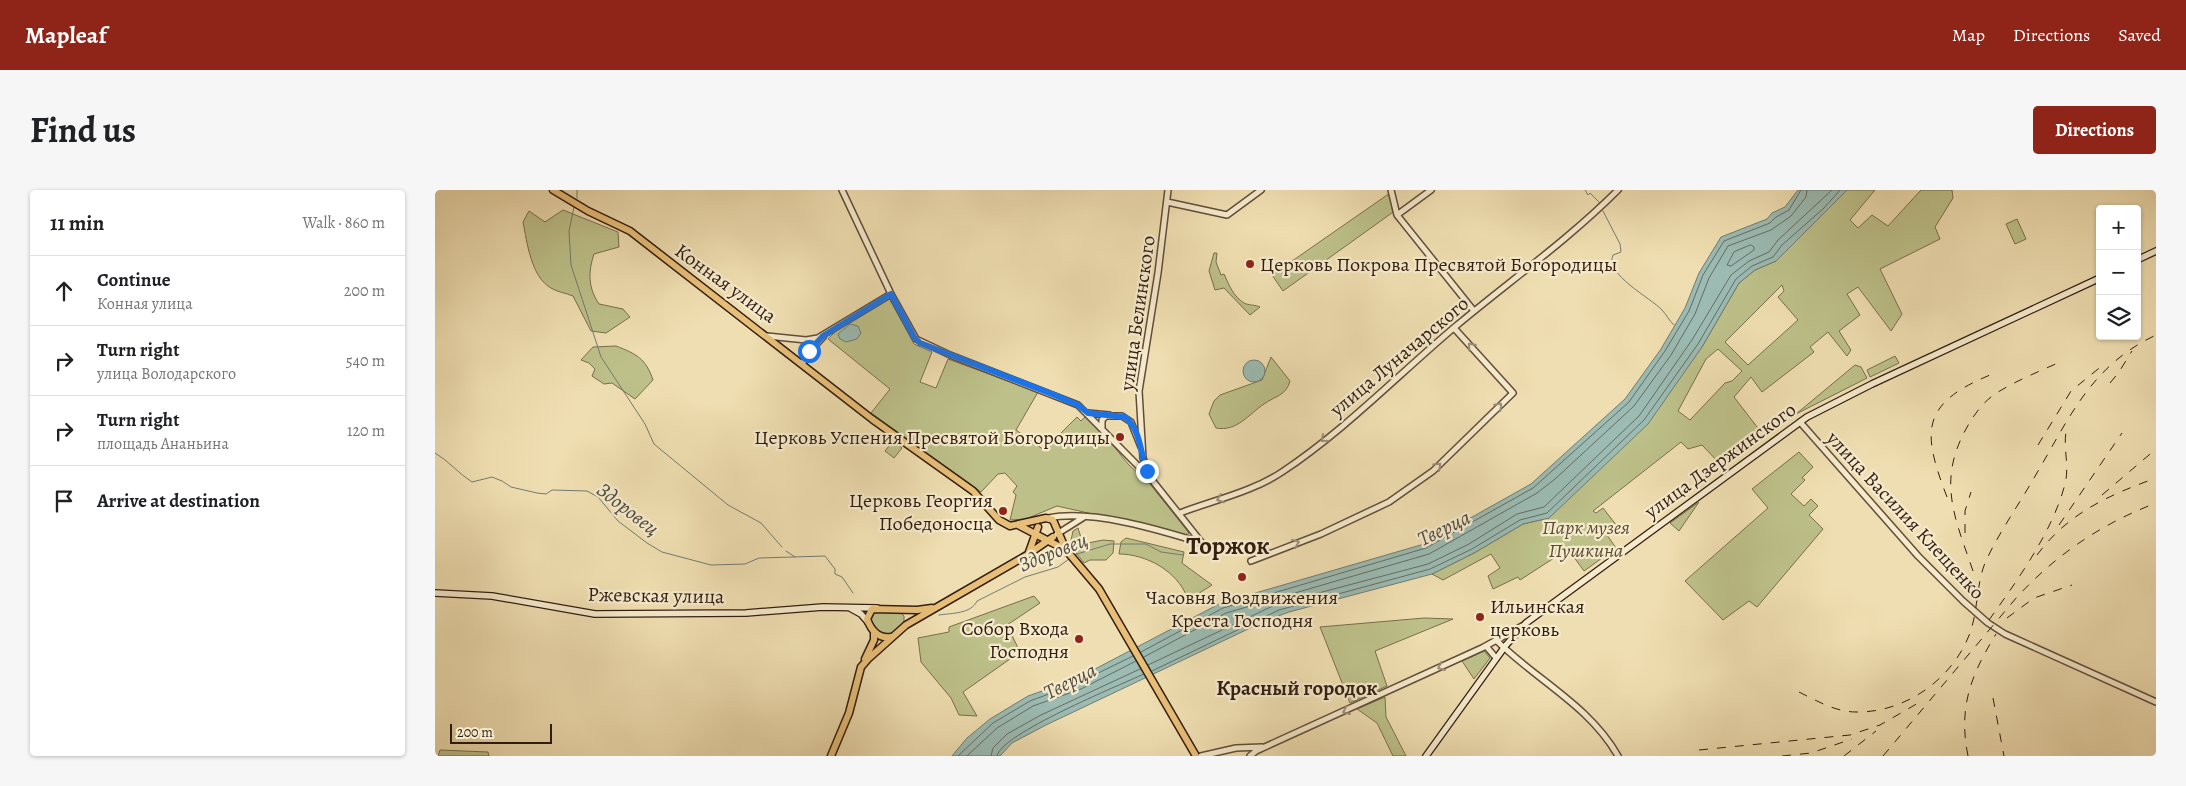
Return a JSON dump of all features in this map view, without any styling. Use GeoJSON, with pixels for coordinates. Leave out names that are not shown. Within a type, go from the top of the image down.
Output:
{"type":"FeatureCollection","features":[{"type":"Feature","properties":{"kind":"main road","name":"Конная улица"},"geometry":{"type":"LineString","coordinates":[[553,190],[588,211],[619,224],[767,336]]}},
{"type":"Feature","properties":{"kind":"main road"},"geometry":{"type":"LineString","coordinates":[[2141,258],[2156,252]]}},
{"type":"Feature","properties":{"kind":"main road","name":"улица Дзержинского"},"geometry":{"type":"LineString","coordinates":[[1425,756],[1496,658],[1523,625],[1800,422],[1872,384],[2096,280]]}},
{"type":"Feature","properties":{"kind":"main road"},"geometry":{"type":"LineString","coordinates":[[767,336],[906,445],[973,490],[993,515],[1013,525],[1048,534],[1064,547],[1099,589],[1196,756]]}},
{"type":"Feature","properties":{"kind":"main road"},"geometry":{"type":"LineString","coordinates":[[1013,525],[1046,519],[1054,521],[1048,534],[1036,549]]}},
{"type":"Feature","properties":{"kind":"main road"},"geometry":{"type":"LineString","coordinates":[[1046,519],[1048,534],[1064,547]]}},
{"type":"Feature","properties":{"kind":"main road"},"geometry":{"type":"LineString","coordinates":[[1027,555],[1048,534]]}},
{"type":"Feature","properties":{"kind":"main road"},"geometry":{"type":"LineString","coordinates":[[861,667],[906,626],[1036,549],[1048,545],[1064,547]]}},
{"type":"Feature","properties":{"kind":"main road","name":"Ржевская улица"},"geometry":{"type":"LineString","coordinates":[[435,593],[492,596],[595,614],[745,613],[877,608]]}},
{"type":"Feature","properties":{"kind":"main road"},"geometry":{"type":"LineString","coordinates":[[869,623],[869,612],[877,608],[924,609],[943,604]]}},
{"type":"Feature","properties":{"kind":"main road"},"geometry":{"type":"LineString","coordinates":[[848,608],[861,614],[873,630],[882,637],[893,636]]}},
{"type":"Feature","properties":{"kind":"main road"},"geometry":{"type":"LineString","coordinates":[[902,609],[906,617],[906,626]]}},
{"type":"Feature","properties":{"kind":"main road"},"geometry":{"type":"LineString","coordinates":[[831,756],[849,712],[861,667],[874,640],[873,630]]}},
{"type":"Feature","properties":{"kind":"street"},"geometry":{"type":"LineString","coordinates":[[842,190],[891,294],[914,337],[919,342],[1078,405],[1152,480],[1202,543],[1086,516],[1067,515],[1046,519]]}},
{"type":"Feature","properties":{"kind":"street","name":"улица Белинского"},"geometry":{"type":"LineString","coordinates":[[1143,451],[1140,378],[1158,273],[1168,190]]}},
{"type":"Feature","properties":{"kind":"street"},"geometry":{"type":"LineString","coordinates":[[1167,202],[1227,215],[1261,190]]}},
{"type":"Feature","properties":{"kind":"street"},"geometry":{"type":"LineString","coordinates":[[1391,190],[1397,215],[1474,312]]}},
{"type":"Feature","properties":{"kind":"street"},"geometry":{"type":"LineString","coordinates":[[1397,215],[1431,190]]}},
{"type":"Feature","properties":{"kind":"street","name":"улица Луначарского"},"geometry":{"type":"LineString","coordinates":[[1180,513],[1261,484],[1281,472],[1326,438],[1474,312],[1582,226],[1618,190]]}},
{"type":"Feature","properties":{"kind":"street","name":"Конная улица"},"geometry":{"type":"LineString","coordinates":[[802,364],[809,351],[823,336],[891,294]]}},
{"type":"Feature","properties":{"kind":"street"},"geometry":{"type":"LineString","coordinates":[[1251,561],[1321,534],[1389,502],[1433,471],[1513,393],[1455,328]]}},
{"type":"Feature","properties":{"kind":"street","name":"Конная улица"},"geometry":{"type":"LineString","coordinates":[[767,336],[806,340],[823,336]]}},
{"type":"Feature","properties":{"kind":"street"},"geometry":{"type":"LineString","coordinates":[[1088,413],[1120,415],[1129,420],[1143,451],[1145,468],[1152,480]]}},
{"type":"Feature","properties":{"kind":"street"},"geometry":{"type":"LineString","coordinates":[[1103,430],[1102,420],[1109,415]]}},
{"type":"Feature","properties":{"kind":"street","name":"улица Василия Клещенко"},"geometry":{"type":"LineString","coordinates":[[1800,422],[1918,556],[1988,623],[2005,634],[2156,702]]}},
{"type":"Feature","properties":{"kind":"street"},"geometry":{"type":"LineString","coordinates":[[1131,459],[1138,458],[1143,451]]}},
{"type":"Feature","properties":{"kind":"street"},"geometry":{"type":"LineString","coordinates":[[1048,534],[1068,527],[1086,516]]}},
{"type":"Feature","properties":{"kind":"street"},"geometry":{"type":"LineString","coordinates":[[1064,547],[1068,527]]}},
{"type":"Feature","properties":{"kind":"street"},"geometry":{"type":"LineString","coordinates":[[1250,756],[1265,747],[1485,646],[1523,625]]}},
{"type":"Feature","properties":{"kind":"street"},"geometry":{"type":"LineString","coordinates":[[1496,640],[1587,716],[1602,731],[1618,756]]}},
{"type":"Feature","properties":{"kind":"street"},"geometry":{"type":"LineString","coordinates":[[1485,646],[1496,658]]}},
{"type":"Feature","properties":{"kind":"street"},"geometry":{"type":"LineString","coordinates":[[1201,756],[1237,748],[1265,747]]}},
{"type":"Feature","properties":{"kind":"green space","name":"Парк музея Пушкина"},"geometry":{"type":"Polygon","coordinates":[[[1847,190],[1875,190],[1850,220],[1858,228],[1872,215],[1888,226],[1921,190],[1952,190],[1953,198],[1935,227],[1940,239],[1880,269],[1902,314],[1891,331],[1858,287],[1847,294],[1860,315],[1839,331],[1851,350],[1847,356],[1828,332],[1810,347],[1814,352],[1762,392],[1751,377],[1734,397],[1764,436],[1723,467],[1702,445],[1688,449],[1681,442],[1593,511],[1596,513],[1603,508],[1617,526],[1607,535],[1616,548],[1584,571],[1568,549],[1520,580],[1518,577],[1493,589],[1488,576],[1500,568],[1491,554],[1443,580],[1432,574],[1474,553],[1523,524],[1549,518],[1674,384],[1702,347],[1739,283],[1755,270],[1776,261],[1847,190]],[[1782,285],[1725,342],[1748,365],[1798,320],[1778,297],[1784,291],[1782,285]],[[1718,349],[1706,359],[1678,411],[1690,420],[1725,383],[1732,381],[1742,371],[1718,349]]]}},
{"type":"Feature","properties":{"kind":"green space"},"geometry":{"type":"Polygon","coordinates":[[[1390,193],[1396,210],[1283,291],[1272,275],[1390,193]]]}},
{"type":"Feature","properties":{"kind":"green space"},"geometry":{"type":"Polygon","coordinates":[[[563,210],[618,232],[619,247],[594,254],[591,267],[591,286],[599,304],[623,309],[630,317],[606,333],[591,331],[573,296],[553,289],[544,283],[534,268],[523,222],[529,211],[545,222],[563,210]]]}},
{"type":"Feature","properties":{"kind":"green space"},"geometry":{"type":"Polygon","coordinates":[[[2017,219],[2026,239],[2015,244],[2006,224],[2017,219]]]}},
{"type":"Feature","properties":{"kind":"green space"},"geometry":{"type":"Polygon","coordinates":[[[1214,253],[1217,253],[1216,262],[1221,275],[1224,274],[1237,297],[1245,304],[1260,307],[1250,315],[1224,288],[1215,290],[1209,271],[1214,253]]]}},
{"type":"Feature","properties":{"kind":"green space"},"geometry":{"type":"Polygon","coordinates":[[[889,298],[914,344],[932,352],[920,382],[936,388],[948,359],[1038,392],[1016,430],[1044,450],[1077,417],[1081,421],[1085,417],[1093,421],[1129,465],[1150,484],[1189,533],[1186,535],[1057,506],[1026,519],[1010,520],[1016,495],[1013,492],[1017,486],[1005,473],[998,474],[981,492],[871,413],[890,389],[828,339],[838,329],[889,298]]]}},
{"type":"Feature","properties":{"kind":"green space"},"geometry":{"type":"Polygon","coordinates":[[[616,346],[640,358],[653,380],[635,399],[612,383],[604,384],[592,376],[595,369],[589,363],[581,360],[593,347],[616,346]]]}},
{"type":"Feature","properties":{"kind":"green space"},"geometry":{"type":"Polygon","coordinates":[[[1895,356],[1899,363],[1870,377],[1867,370],[1895,356]]]}},
{"type":"Feature","properties":{"kind":"green space"},"geometry":{"type":"Polygon","coordinates":[[[1271,357],[1290,381],[1286,390],[1236,425],[1223,429],[1216,428],[1209,414],[1214,401],[1220,395],[1262,380],[1271,357]]]}},
{"type":"Feature","properties":{"kind":"green space"},"geometry":{"type":"Polygon","coordinates":[[[1855,365],[1861,367],[1867,378],[1796,414],[1855,365]]]}},
{"type":"Feature","properties":{"kind":"green space"},"geometry":{"type":"Polygon","coordinates":[[[893,441],[902,448],[894,458],[885,451],[893,441]]]}},
{"type":"Feature","properties":{"kind":"green space"},"geometry":{"type":"Polygon","coordinates":[[[1799,452],[1813,467],[1802,478],[1805,480],[1791,494],[1804,506],[1811,499],[1818,506],[1809,515],[1823,529],[1757,607],[1749,601],[1723,620],[1685,581],[1768,508],[1752,489],[1799,452]]]}},
{"type":"Feature","properties":{"kind":"green space"},"geometry":{"type":"Polygon","coordinates":[[[1699,502],[1679,531],[1670,523],[1699,502]]]}},
{"type":"Feature","properties":{"kind":"green space"},"geometry":{"type":"Polygon","coordinates":[[[1078,528],[1083,544],[1103,540],[1114,541],[1113,553],[1106,560],[1090,560],[1084,563],[1070,545],[1073,531],[1078,528]]]}},
{"type":"Feature","properties":{"kind":"green space"},"geometry":{"type":"Polygon","coordinates":[[[1126,538],[1184,552],[1182,563],[1212,585],[1193,597],[1187,597],[1176,579],[1159,566],[1140,557],[1119,554],[1121,542],[1126,538]]]}},
{"type":"Feature","properties":{"kind":"green space"},"geometry":{"type":"Polygon","coordinates":[[[1034,596],[1040,603],[1007,625],[1020,652],[963,692],[977,716],[959,715],[951,698],[921,662],[918,638],[949,632],[949,627],[1034,596]]]}},
{"type":"Feature","properties":{"kind":"green space"},"geometry":{"type":"Polygon","coordinates":[[[872,611],[901,613],[904,616],[904,622],[890,635],[880,634],[870,622],[872,611]]]}},
{"type":"Feature","properties":{"kind":"green space"},"geometry":{"type":"Polygon","coordinates":[[[1424,618],[1453,619],[1375,651],[1387,686],[1350,703],[1320,627],[1424,618]]]}},
{"type":"Feature","properties":{"kind":"green space"},"geometry":{"type":"Polygon","coordinates":[[[1484,651],[1490,658],[1474,679],[1462,661],[1484,651]]]}},
{"type":"Feature","properties":{"kind":"green space"},"geometry":{"type":"Polygon","coordinates":[[[1385,697],[1386,717],[1406,756],[1393,756],[1377,723],[1357,709],[1385,697]]]}},
{"type":"Feature","properties":{"kind":"green space"},"geometry":{"type":"Polygon","coordinates":[[[440,750],[488,752],[489,756],[438,756],[440,750]]]}},
{"type":"Feature","properties":{"kind":"water"},"geometry":{"type":"Polygon","coordinates":[[[1798,190],[1847,190],[1776,261],[1755,270],[1739,283],[1702,347],[1648,424],[1549,518],[1523,524],[1474,553],[1432,574],[1289,612],[1265,621],[1046,725],[1012,743],[1000,756],[952,756],[967,738],[990,719],[1028,696],[1076,679],[1221,603],[1424,544],[1531,484],[1625,399],[1661,349],[1685,308],[1699,273],[1721,237],[1767,219],[1772,213],[1785,207],[1798,190]]]}},
{"type":"Feature","properties":{"kind":"water"},"geometry":{"type":"Polygon","coordinates":[[[850,324],[858,326],[861,333],[857,339],[846,342],[840,339],[838,334],[850,324]]]}},
{"type":"Feature","properties":{"kind":"water"},"geometry":{"type":"Polygon","coordinates":[[[1254,360],[1264,367],[1265,371],[1258,381],[1254,382],[1244,375],[1243,371],[1250,361],[1254,360]]]}},
{"type":"Feature","properties":{"kind":"waterway"},"geometry":{"type":"LineString","coordinates":[[577,190],[577,198]]}},
{"type":"Feature","properties":{"kind":"waterway"},"geometry":{"type":"LineString","coordinates":[[1585,190],[1588,195],[1590,193],[1600,203]]}},
{"type":"Feature","properties":{"kind":"waterway"},"geometry":{"type":"LineString","coordinates":[[574,207],[569,231],[571,265],[601,357],[645,424],[654,444],[728,505],[761,523],[782,547]]}},
{"type":"Feature","properties":{"kind":"waterway"},"geometry":{"type":"LineString","coordinates":[[1603,211],[1620,244],[1621,252],[1613,255],[1612,262],[1615,270],[1630,285],[1662,310],[1674,325]]}},
{"type":"Feature","properties":{"kind":"waterway","name":"Здоровец"},"geometry":{"type":"LineString","coordinates":[[435,453],[472,482],[492,477],[511,487],[537,493],[546,494],[552,490],[587,491],[598,497],[618,521],[662,552],[711,565],[745,564],[759,558],[825,556],[835,569],[835,574],[842,577],[853,593]]}},
{"type":"Feature","properties":{"kind":"waterway","name":"Здоровец"},"geometry":{"type":"LineString","coordinates":[[1074,555],[1110,544],[1146,544],[1161,552],[1183,555]]}},
{"type":"Feature","properties":{"kind":"waterway","name":"Здоровец"},"geometry":{"type":"LineString","coordinates":[[786,551],[795,557]]}},
{"type":"Feature","properties":{"kind":"waterway","name":"Здоровец"},"geometry":{"type":"LineString","coordinates":[[939,615],[966,611],[977,601],[1025,577],[1058,567],[1069,559]]}},
{"type":"Feature","properties":{"kind":"waterway","name":"Здоровец"},"geometry":{"type":"LineString","coordinates":[[1222,598],[1225,604]]}},
{"type":"Feature","properties":{"kind":"railway"},"geometry":{"type":"LineString","coordinates":[[1799,692],[1841,710],[1849,712],[1874,711],[1892,707],[1909,700],[1939,678],[1952,665],[1970,633],[1982,572],[1990,552],[2083,396],[2114,362],[2133,348],[2156,335]]}},
{"type":"Feature","properties":{"kind":"railway"},"geometry":{"type":"LineString","coordinates":[[2110,383],[2132,351]]}},
{"type":"Feature","properties":{"kind":"railway"},"geometry":{"type":"LineString","coordinates":[[1973,571],[1960,534],[1952,500],[1952,466],[1957,448],[1972,419],[1990,398],[2003,389],[2060,362]]}},
{"type":"Feature","properties":{"kind":"railway"},"geometry":{"type":"LineString","coordinates":[[2038,445],[2071,391],[2103,365]]}},
{"type":"Feature","properties":{"kind":"railway"},"geometry":{"type":"LineString","coordinates":[[1947,497],[1933,455],[1931,437],[1933,422],[1939,409],[1950,397],[1990,375]]}},
{"type":"Feature","properties":{"kind":"railway"},"geometry":{"type":"LineString","coordinates":[[1989,620],[2033,555],[2052,520],[2065,484],[2067,470],[2065,441],[2067,427]]}},
{"type":"Feature","properties":{"kind":"railway"},"geometry":{"type":"LineString","coordinates":[[2059,525],[2122,433]]}},
{"type":"Feature","properties":{"kind":"railway"},"geometry":{"type":"LineString","coordinates":[[2102,495],[2156,449]]}},
{"type":"Feature","properties":{"kind":"railway"},"geometry":{"type":"LineString","coordinates":[[2037,555],[2062,528],[2091,507],[2122,491],[2156,478]]}},
{"type":"Feature","properties":{"kind":"railway"},"geometry":{"type":"LineString","coordinates":[[1965,533],[1965,511],[1971,492]]}},
{"type":"Feature","properties":{"kind":"railway"},"geometry":{"type":"LineString","coordinates":[[1883,756],[2032,581],[2064,554],[2098,531],[2117,520],[2156,503]]}},
{"type":"Feature","properties":{"kind":"railway"},"geometry":{"type":"LineString","coordinates":[[2007,618],[2034,598],[2072,585]]}},
{"type":"Feature","properties":{"kind":"railway"},"geometry":{"type":"LineString","coordinates":[[1968,756],[1965,722],[1969,692],[1980,663],[1996,634]]}},
{"type":"Feature","properties":{"kind":"railway"},"geometry":{"type":"LineString","coordinates":[[1993,698],[2004,756]]}},
{"type":"Feature","properties":{"kind":"railway"},"geometry":{"type":"LineString","coordinates":[[1699,750],[1850,735],[1880,725],[1920,702]]}},
{"type":"Feature","properties":{"kind":"railway"},"geometry":{"type":"LineString","coordinates":[[1844,756],[1876,731]]}},
{"type":"Feature","properties":{"kind":"railway"},"geometry":{"type":"LineString","coordinates":[[1782,756],[1811,753],[1852,739]]}},
{"type":"Feature","properties":{"kind":"place","name":"Церковь Покрова Пресвятой Богородицы"},"geometry":{"type":"Point","coordinates":[1250,264]}},
{"type":"Feature","properties":{"kind":"place","name":"Церковь Успения Пресвятой Богородицы"},"geometry":{"type":"Point","coordinates":[1120,437]}},
{"type":"Feature","properties":{"kind":"place","name":"Церковь Георгия Победоносца"},"geometry":{"type":"Point","coordinates":[1003,511]}},
{"type":"Feature","properties":{"kind":"place","name":"Часовня Воздвижения Креста Господня"},"geometry":{"type":"Point","coordinates":[1242,577]}},
{"type":"Feature","properties":{"kind":"place","name":"Ильинская церковь"},"geometry":{"type":"Point","coordinates":[1480,617]}},
{"type":"Feature","properties":{"kind":"place","name":"Собор Входа Господня"},"geometry":{"type":"Point","coordinates":[1079,639]}},
{"type":"Feature","properties":{"kind":"district","name":"Торжок"},"geometry":{"type":"Point","coordinates":[1228,545]}},
{"type":"Feature","properties":{"kind":"district","name":"Красный городок"},"geometry":{"type":"Point","coordinates":[1297,688]}},
{"type":"Feature","properties":{"kind":"route"},"geometry":{"type":"LineString","coordinates":[[809,351],[823,336],[891,294],[914,337],[920,343],[1052,394],[1078,405],[1088,413],[1095,415],[1117,414],[1125,417],[1132,425],[1143,451],[1147,471]]}},
{"type":"Feature","properties":{"kind":"water label","name":"Тверца"},"geometry":{"type":"Point","coordinates":[1444,528]}},
{"type":"Feature","properties":{"kind":"water label","name":"Тверца"},"geometry":{"type":"Point","coordinates":[1070,681]}}]}
